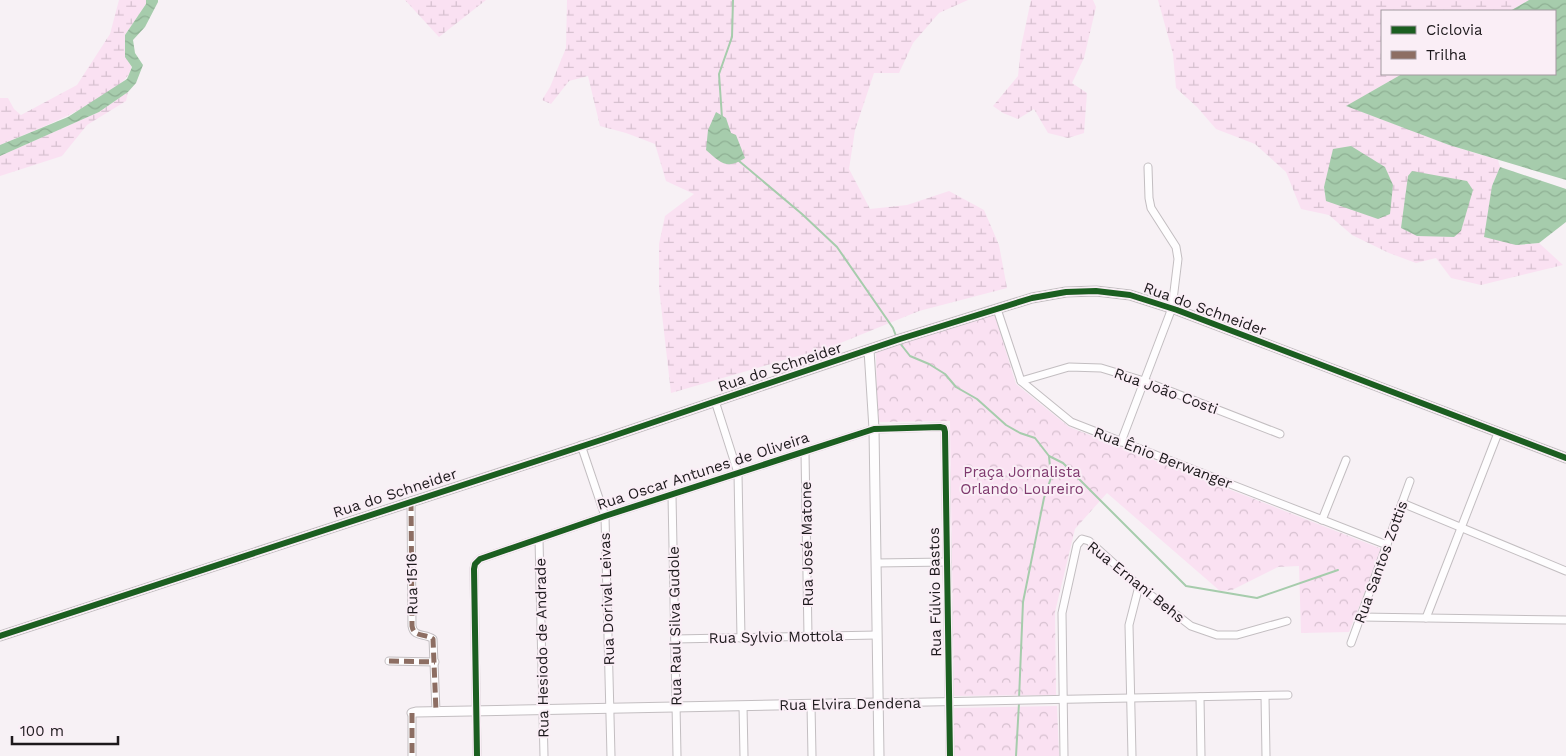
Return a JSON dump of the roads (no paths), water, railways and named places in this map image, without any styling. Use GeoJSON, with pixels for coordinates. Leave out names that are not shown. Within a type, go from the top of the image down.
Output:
{"type":"FeatureCollection","features":[{"type":"Feature","properties":{"kind":"street"},"geometry":{"type":"LineString","coordinates":[[1121,442],[1172,308],[1178,259],[1176,247],[1151,208],[1148,167]]}},
{"type":"Feature","properties":{"kind":"street","name":"Rua do Schneider"},"geometry":{"type":"LineString","coordinates":[[0,636],[897,340],[1032,298],[1066,292],[1096,291],[1130,295],[1172,308],[1566,458]]}},
{"type":"Feature","properties":{"kind":"street"},"geometry":{"type":"LineString","coordinates":[[997,309],[1021,381]]}},
{"type":"Feature","properties":{"kind":"street"},"geometry":{"type":"LineString","coordinates":[[869,350],[874,429],[879,756]]}},
{"type":"Feature","properties":{"kind":"street","name":"Rua João Costi"},"geometry":{"type":"LineString","coordinates":[[1021,381],[1069,367],[1102,368],[1144,381],[1280,434]]}},
{"type":"Feature","properties":{"kind":"street","name":"Rua Ênio Berwanger"},"geometry":{"type":"LineString","coordinates":[[1021,381],[1071,422],[1387,545]]}},
{"type":"Feature","properties":{"kind":"street"},"geometry":{"type":"LineString","coordinates":[[715,401],[738,473],[742,638]]}},
{"type":"Feature","properties":{"kind":"street","name":"Rua Oscar Antunes de Oliveira"},"geometry":{"type":"LineString","coordinates":[[476,710],[474,569],[475,564],[480,559],[605,516],[874,429],[944,428]]}},
{"type":"Feature","properties":{"kind":"street","name":"Rua Fúlvio Bastos"},"geometry":{"type":"LineString","coordinates":[[944,428],[950,756]]}},
{"type":"Feature","properties":{"kind":"street"},"geometry":{"type":"LineString","coordinates":[[1426,618],[1498,433]]}},
{"type":"Feature","properties":{"kind":"street","name":"Rua Dorival Leivas"},"geometry":{"type":"LineString","coordinates":[[581,445],[605,516],[611,756]]}},
{"type":"Feature","properties":{"kind":"street","name":"Rua José Matone"},"geometry":{"type":"LineString","coordinates":[[805,452],[808,636]]}},
{"type":"Feature","properties":{"kind":"street"},"geometry":{"type":"LineString","coordinates":[[1322,520],[1346,460]]}},
{"type":"Feature","properties":{"kind":"street","name":"Rua Santos Zottis"},"geometry":{"type":"LineString","coordinates":[[1351,643],[1410,481]]}},
{"type":"Feature","properties":{"kind":"street","name":"Rua Raul Silva Gudole"},"geometry":{"type":"LineString","coordinates":[[672,495],[677,756]]}},
{"type":"Feature","properties":{"kind":"street","name":"Rua 1516"},"geometry":{"type":"LineString","coordinates":[[411,501],[412,626],[416,634],[430,636],[433,639],[436,711]]}},
{"type":"Feature","properties":{"kind":"street"},"geometry":{"type":"LineString","coordinates":[[1402,503],[1566,571]]}},
{"type":"Feature","properties":{"kind":"street","name":"Rua Hesiodo de Andrade"},"geometry":{"type":"LineString","coordinates":[[539,540],[544,756]]}},
{"type":"Feature","properties":{"kind":"street","name":"Rua Ernani Behs"},"geometry":{"type":"LineString","coordinates":[[1064,756],[1062,613],[1077,545],[1082,540],[1089,541],[1139,586],[1191,626],[1217,634],[1237,635],[1287,622]]}},
{"type":"Feature","properties":{"kind":"street"},"geometry":{"type":"LineString","coordinates":[[876,563],[947,562]]}},
{"type":"Feature","properties":{"kind":"street"},"geometry":{"type":"LineString","coordinates":[[1132,756],[1129,625],[1139,586]]}},
{"type":"Feature","properties":{"kind":"street"},"geometry":{"type":"LineString","coordinates":[[1360,617],[1566,620]]}},
{"type":"Feature","properties":{"kind":"street","name":"Rua Sylvio Mottola"},"geometry":{"type":"LineString","coordinates":[[675,639],[877,635]]}},
{"type":"Feature","properties":{"kind":"street"},"geometry":{"type":"LineString","coordinates":[[389,661],[435,662]]}},
{"type":"Feature","properties":{"kind":"street"},"geometry":{"type":"LineString","coordinates":[[1266,696],[1266,756]]}},
{"type":"Feature","properties":{"kind":"street","name":"Rua Elvira Dendena"},"geometry":{"type":"LineString","coordinates":[[412,713],[611,707],[1288,696]]}},
{"type":"Feature","properties":{"kind":"street"},"geometry":{"type":"LineString","coordinates":[[1200,697],[1201,756]]}},
{"type":"Feature","properties":{"kind":"street"},"geometry":{"type":"LineString","coordinates":[[810,704],[812,756]]}},
{"type":"Feature","properties":{"kind":"street"},"geometry":{"type":"LineString","coordinates":[[743,706],[744,756]]}},
{"type":"Feature","properties":{"kind":"street"},"geometry":{"type":"LineString","coordinates":[[476,710],[477,756]]}},
{"type":"Feature","properties":{"kind":"street"},"geometry":{"type":"LineString","coordinates":[[412,713],[412,756]]}},
{"type":"Feature","properties":{"kind":"water"},"geometry":{"type":"Polygon","coordinates":[[[146,0],[158,0],[158,2],[145,27],[133,40],[135,53],[143,65],[136,83],[128,92],[99,112],[0,156],[0,145],[68,117],[127,79],[132,67],[125,57],[125,35],[146,4],[146,0]]]}},
{"type":"Feature","properties":{"kind":"water"},"geometry":{"type":"Polygon","coordinates":[[[1529,0],[1566,0],[1566,180],[1449,145],[1346,106],[1400,75],[1556,75],[1556,10],[1512,10],[1529,0]]]}},
{"type":"Feature","properties":{"kind":"water"},"geometry":{"type":"Polygon","coordinates":[[[716,112],[726,118],[731,133],[736,135],[745,158],[739,162],[733,164],[724,163],[706,150],[708,130],[716,112]]]}},
{"type":"Feature","properties":{"kind":"water"},"geometry":{"type":"Polygon","coordinates":[[[1351,146],[1385,167],[1393,185],[1390,214],[1378,219],[1326,201],[1324,187],[1333,149],[1351,146]]]}},
{"type":"Feature","properties":{"kind":"water"},"geometry":{"type":"Polygon","coordinates":[[[1500,167],[1566,189],[1566,222],[1539,243],[1516,245],[1484,237],[1492,186],[1500,167]]]}},
{"type":"Feature","properties":{"kind":"water"},"geometry":{"type":"Polygon","coordinates":[[[1412,171],[1467,181],[1473,190],[1461,231],[1454,237],[1417,236],[1401,228],[1408,176],[1412,171]]]}},
{"type":"Feature","properties":{"kind":"waterway"},"geometry":{"type":"LineString","coordinates":[[722,118],[719,74],[732,37],[733,0]]}},
{"type":"Feature","properties":{"kind":"waterway"},"geometry":{"type":"LineString","coordinates":[[739,161],[802,214],[837,247],[893,328],[896,336]]}},
{"type":"Feature","properties":{"kind":"waterway"},"geometry":{"type":"LineString","coordinates":[[899,342],[910,356],[929,364],[945,374],[956,387],[977,399],[1006,425],[1020,433],[1035,438],[1049,456],[1051,478],[1044,498],[1023,602],[1019,699]]}},
{"type":"Feature","properties":{"kind":"waterway"},"geometry":{"type":"LineString","coordinates":[[1049,456],[1063,463],[1186,586],[1257,598],[1338,570]]}},
{"type":"Feature","properties":{"kind":"waterway"},"geometry":{"type":"LineString","coordinates":[[1016,756],[1019,703]]}},
{"type":"Feature","properties":{"kind":"park label","name":"Praça Jornalista Orlando Loureiro"},"geometry":{"type":"Point","coordinates":[1022,480]}}]}
